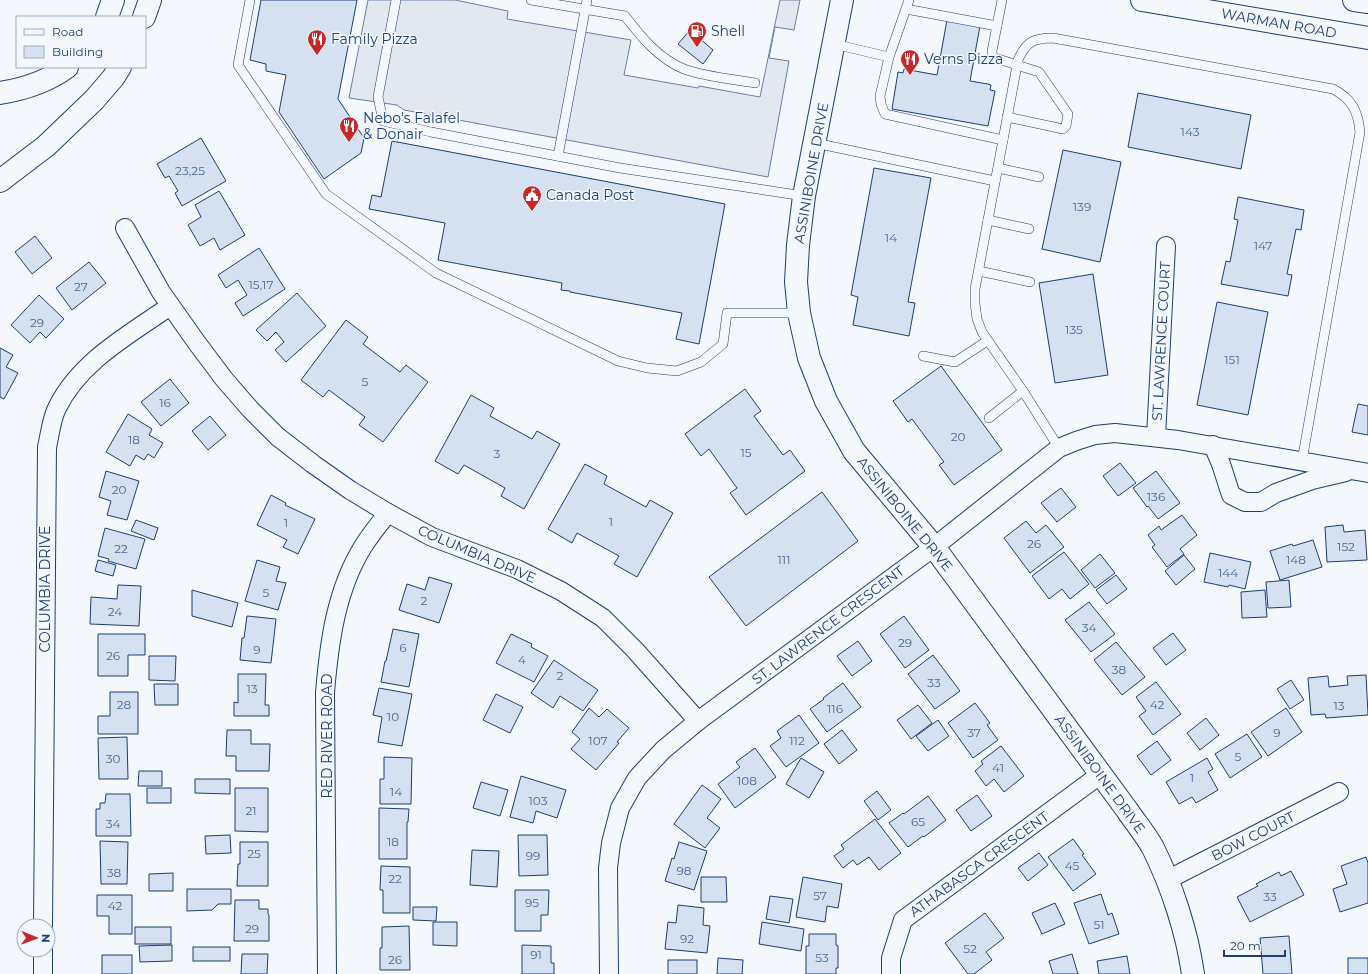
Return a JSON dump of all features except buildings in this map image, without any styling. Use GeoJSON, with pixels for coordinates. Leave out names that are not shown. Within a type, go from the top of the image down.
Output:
{"type":"FeatureCollection","features":[{"type":"Feature","properties":{"kind":"main road"},"geometry":{"type":"LineString","coordinates":[[107,16],[113,0]]}},
{"type":"Feature","properties":{"kind":"main road"},"geometry":{"type":"LineString","coordinates":[[144,16],[146,0]]}},
{"type":"Feature","properties":{"kind":"main road"},"geometry":{"type":"LineString","coordinates":[[144,16],[150,0]]}},
{"type":"Feature","properties":{"kind":"main road","name":"ASSINIBOINE DRIVE"},"geometry":{"type":"LineString","coordinates":[[842,0],[804,196],[798,245],[796,282],[799,312],[808,358],[826,401],[854,451],[934,547],[1101,774],[1152,847],[1167,880],[1180,917],[1190,954],[1193,974]]}},
{"type":"Feature","properties":{"kind":"main road","name":"WARMAN ROAD"},"geometry":{"type":"LineString","coordinates":[[1142,0],[1368,38]]}},
{"type":"Feature","properties":{"kind":"main road"},"geometry":{"type":"LineString","coordinates":[[1354,0],[1368,2]]}},
{"type":"Feature","properties":{"kind":"main road"},"geometry":{"type":"LineString","coordinates":[[0,93],[33,86],[65,68]]}},
{"type":"Feature","properties":{"kind":"main road"},"geometry":{"type":"LineString","coordinates":[[0,180],[46,146],[94,100],[113,78],[119,68]]}},
{"type":"Feature","properties":{"kind":"street","name":"COLUMBIA DRIVE"},"geometry":{"type":"LineString","coordinates":[[125,228],[170,306],[224,379],[250,409],[278,437],[350,490],[388,513],[432,537],[518,569],[561,591],[603,618],[635,650],[698,721]]}},
{"type":"Feature","properties":{"kind":"street","name":"ST. LAWRENCE COURT"},"geometry":{"type":"LineString","coordinates":[[1156,437],[1166,246]]}},
{"type":"Feature","properties":{"kind":"street","name":"COLUMBIA DRIVE"},"geometry":{"type":"LineString","coordinates":[[43,918],[47,447],[56,409],[68,389],[93,360],[170,306]]}},
{"type":"Feature","properties":{"kind":"street","name":"ST. LAWRENCE CRESCENT"},"geometry":{"type":"LineString","coordinates":[[609,974],[608,868],[611,843],[620,808],[637,778],[663,750],[698,721],[934,547],[1059,448],[1076,441],[1115,433],[1156,437],[1213,446],[1361,472]]}},
{"type":"Feature","properties":{"kind":"street","name":"ST. LAWRENCE CRESCENT"},"geometry":{"type":"LineString","coordinates":[[1213,446],[1221,464],[1231,495],[1245,502],[1261,502],[1276,493],[1312,480],[1361,472]]}},
{"type":"Feature","properties":{"kind":"street","name":"RED RIVER ROAD"},"geometry":{"type":"LineString","coordinates":[[327,974],[325,693],[328,654],[335,617],[347,579],[363,546],[388,513]]}},
{"type":"Feature","properties":{"kind":"street","name":"ATHABASCA CRESCENT"},"geometry":{"type":"LineString","coordinates":[[891,974],[891,958],[903,920],[1101,774]]}},
{"type":"Feature","properties":{"kind":"street","name":"BOW COURT"},"geometry":{"type":"LineString","coordinates":[[1167,880],[1339,792]]}},
{"type":"Feature","properties":{"kind":"street"},"geometry":{"type":"LineString","coordinates":[[43,958],[43,974]]}},
{"type":"Feature","properties":{"kind":"lane"},"geometry":{"type":"LineString","coordinates":[[250,0],[238,65],[326,194],[436,273],[618,361],[655,369],[677,371],[702,362],[723,344],[727,313],[799,312]]}},
{"type":"Feature","properties":{"kind":"lane"},"geometry":{"type":"LineString","coordinates":[[396,0],[378,97],[383,121],[558,156],[676,177],[804,196]]}},
{"type":"Feature","properties":{"kind":"lane"},"geometry":{"type":"LineString","coordinates":[[531,0],[625,16],[644,40],[667,59],[683,69],[696,73],[755,83]]}},
{"type":"Feature","properties":{"kind":"lane"},"geometry":{"type":"LineString","coordinates":[[558,156],[587,0]]}},
{"type":"Feature","properties":{"kind":"lane"},"geometry":{"type":"LineString","coordinates":[[1002,0],[992,55],[995,58],[1018,64],[1039,72],[1068,114],[1066,126],[1063,129],[1007,117]]}},
{"type":"Feature","properties":{"kind":"lane"},"geometry":{"type":"LineString","coordinates":[[997,26],[908,5],[889,57],[880,96],[885,114],[1003,140]]}},
{"type":"Feature","properties":{"kind":"lane"},"geometry":{"type":"LineString","coordinates":[[1059,448],[1023,391],[987,341],[977,319],[975,303],[975,289],[978,271],[1018,64],[1022,50],[1029,42],[1040,38],[1053,38],[1333,89],[1343,94],[1352,105],[1359,118],[1360,132],[1302,461]]}},
{"type":"Feature","properties":{"kind":"lane"},"geometry":{"type":"LineString","coordinates":[[834,44],[889,57]]}},
{"type":"Feature","properties":{"kind":"lane"},"geometry":{"type":"LineString","coordinates":[[815,143],[995,181]]}},
{"type":"Feature","properties":{"kind":"lane"},"geometry":{"type":"LineString","coordinates":[[998,168],[1039,176]]}},
{"type":"Feature","properties":{"kind":"lane"},"geometry":{"type":"LineString","coordinates":[[988,220],[1029,229]]}},
{"type":"Feature","properties":{"kind":"lane"},"geometry":{"type":"LineString","coordinates":[[978,271],[1030,282]]}},
{"type":"Feature","properties":{"kind":"lane"},"geometry":{"type":"LineString","coordinates":[[923,356],[955,362],[987,341]]}},
{"type":"Feature","properties":{"kind":"lane"},"geometry":{"type":"LineString","coordinates":[[989,418],[1023,391]]}},
{"type":"Feature","properties":{"kind":"shaded area"},"geometry":{"type":"Polygon","coordinates":[[[368,0],[455,0],[508,11],[507,19],[631,40],[624,75],[760,97],[780,0],[800,0],[794,30],[775,27],[769,58],[789,61],[768,177],[404,110],[397,105],[349,98],[368,0]]]}},
{"type":"Feature","properties":{"kind":"place","name":"Shell"},"geometry":{"type":"Point","coordinates":[697,48]}},
{"type":"Feature","properties":{"kind":"place","name":"Family Pizza"},"geometry":{"type":"Point","coordinates":[317,56]}},
{"type":"Feature","properties":{"kind":"place","name":"Verns Pizza"},"geometry":{"type":"Point","coordinates":[910,76]}},
{"type":"Feature","properties":{"kind":"place","name":"Nebo's Falafel & Donair"},"geometry":{"type":"Point","coordinates":[349,143]}},
{"type":"Feature","properties":{"kind":"place","name":"Canada Post"},"geometry":{"type":"Point","coordinates":[532,212]}}]}
